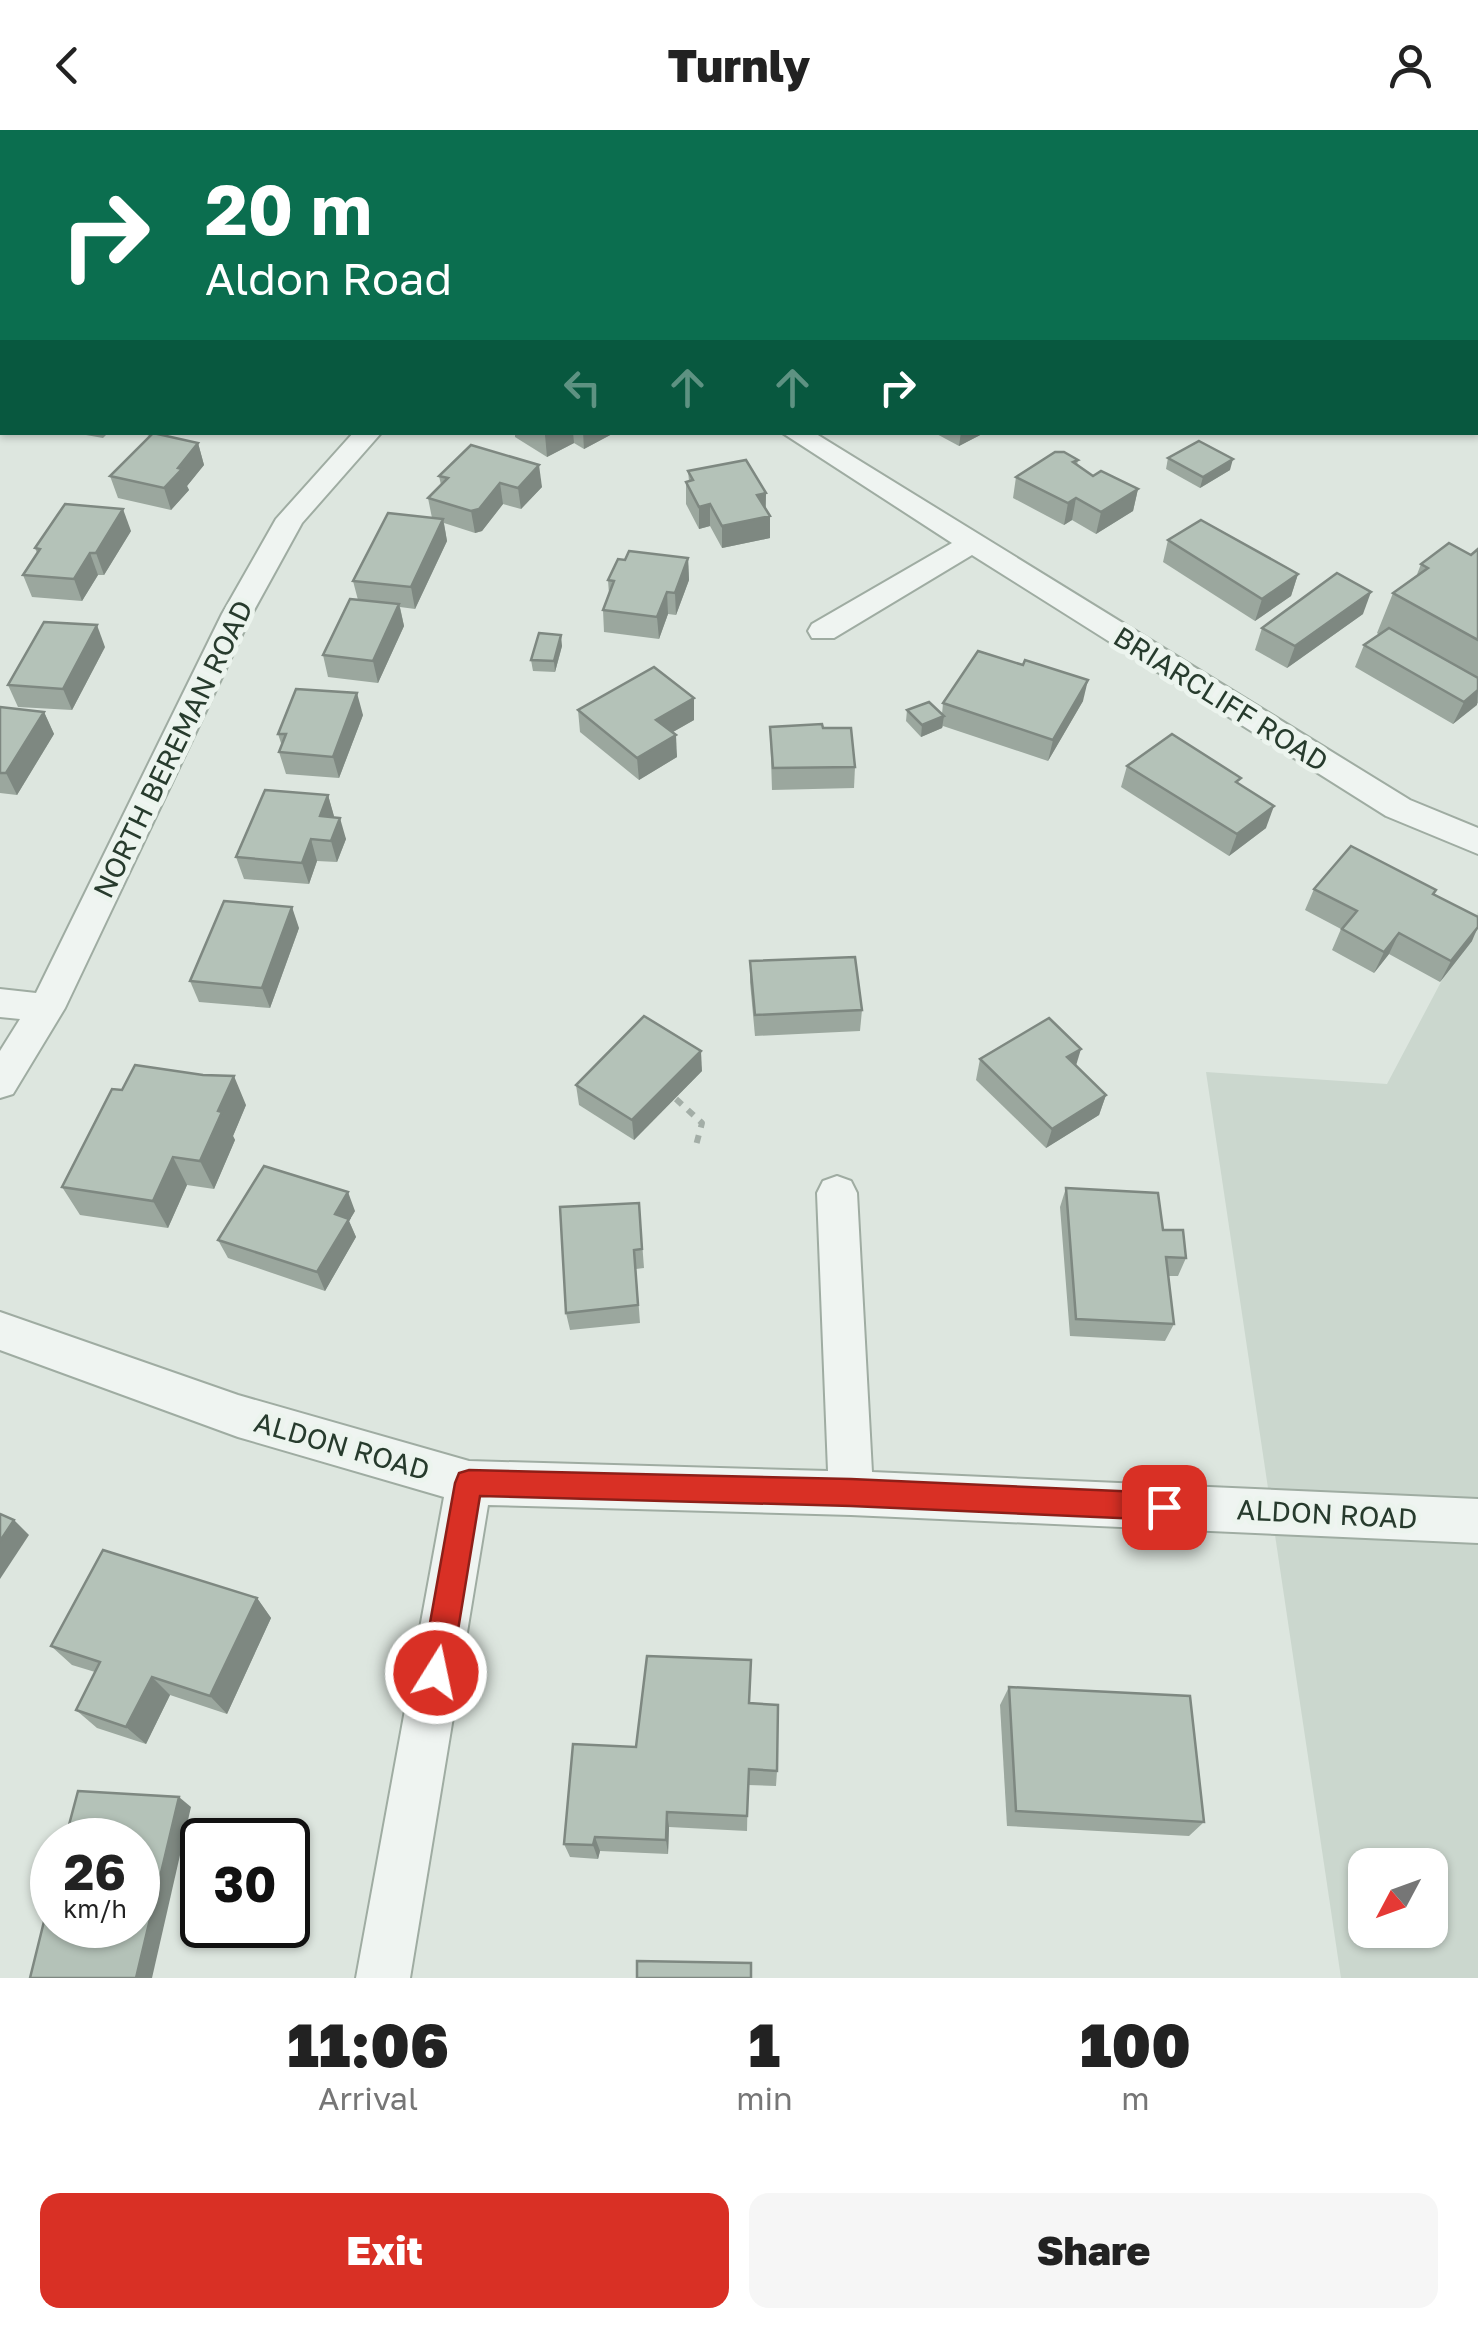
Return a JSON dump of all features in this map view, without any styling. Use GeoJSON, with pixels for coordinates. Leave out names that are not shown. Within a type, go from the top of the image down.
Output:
{"type":"FeatureCollection","features":[{"type":"Feature","properties":{"kind":"street","name":"NORTH BEREMAN ROAD"},"geometry":{"type":"LineString","coordinates":[[0,1083],[47,1008],[237,614],[290,518],[366,435]]}},
{"type":"Feature","properties":{"kind":"street","name":"BRIARCLIFF ROAD"},"geometry":{"type":"LineString","coordinates":[[799,435],[1398,808],[1478,842]]}},
{"type":"Feature","properties":{"kind":"street"},"geometry":{"type":"LineString","coordinates":[[823,631],[970,544]]}},
{"type":"Feature","properties":{"kind":"street"},"geometry":{"type":"LineString","coordinates":[[0,1003],[47,1008]]}},
{"type":"Feature","properties":{"kind":"street"},"geometry":{"type":"LineString","coordinates":[[837,1193],[851,1493]]}},
{"type":"Feature","properties":{"kind":"street","name":"ALDON ROAD"},"geometry":{"type":"LineString","coordinates":[[0,1331],[238,1416],[469,1483],[851,1493],[1478,1521]]}},
{"type":"Feature","properties":{"kind":"street"},"geometry":{"type":"LineString","coordinates":[[384,1978],[469,1483]]}},
{"type":"Feature","properties":{"kind":"path"},"geometry":{"type":"LineString","coordinates":[[676,1099],[702,1123],[696,1149]]}},
{"type":"Feature","properties":{"kind":"shaded area"},"geometry":{"type":"Polygon","coordinates":[[[1478,912],[1478,1978],[1341,1978],[1206,1072],[1387,1084],[1478,912]]]}},
{"type":"Feature","properties":{"kind":"building"},"geometry":{"type":"Polygon","coordinates":[[[151,435],[198,443],[164,488],[110,476],[151,435]]]}},
{"type":"Feature","properties":{"kind":"building"},"geometry":{"type":"Polygon","coordinates":[[[1199,441],[1233,459],[1203,477],[1168,458],[1199,441]]]}},
{"type":"Feature","properties":{"kind":"building"},"geometry":{"type":"Polygon","coordinates":[[[471,445],[539,465],[518,488],[500,483],[479,509],[471,511],[428,498],[448,478],[439,476],[471,445]]]}},
{"type":"Feature","properties":{"kind":"building"},"geometry":{"type":"Polygon","coordinates":[[[1055,452],[1078,460],[1073,462],[1093,476],[1101,471],[1138,489],[1101,512],[1076,498],[1068,503],[1016,477],[1055,452]]]}},
{"type":"Feature","properties":{"kind":"building"},"geometry":{"type":"Polygon","coordinates":[[[746,460],[766,493],[757,495],[770,516],[722,526],[710,504],[699,507],[686,482],[693,480],[688,471],[746,460]]]}},
{"type":"Feature","properties":{"kind":"building"},"geometry":{"type":"Polygon","coordinates":[[[65,504],[123,509],[96,553],[90,553],[74,579],[23,575],[40,549],[35,548],[65,504]]]}},
{"type":"Feature","properties":{"kind":"building"},"geometry":{"type":"Polygon","coordinates":[[[388,513],[443,519],[411,587],[353,581],[388,513]]]}},
{"type":"Feature","properties":{"kind":"building"},"geometry":{"type":"Polygon","coordinates":[[[1201,520],[1298,574],[1262,599],[1168,540],[1201,520]]]}},
{"type":"Feature","properties":{"kind":"building"},"geometry":{"type":"Polygon","coordinates":[[[1449,543],[1471,555],[1478,549],[1478,640],[1393,593],[1428,568],[1421,564],[1449,543]]]}},
{"type":"Feature","properties":{"kind":"building"},"geometry":{"type":"Polygon","coordinates":[[[629,551],[688,558],[675,593],[667,592],[657,617],[603,610],[614,581],[608,580],[618,559],[625,560],[629,551]]]}},
{"type":"Feature","properties":{"kind":"building"},"geometry":{"type":"Polygon","coordinates":[[[1337,573],[1371,592],[1295,646],[1262,628],[1337,573]]]}},
{"type":"Feature","properties":{"kind":"building"},"geometry":{"type":"Polygon","coordinates":[[[350,599],[399,604],[373,661],[323,655],[350,599]]]}},
{"type":"Feature","properties":{"kind":"building"},"geometry":{"type":"Polygon","coordinates":[[[44,622],[97,625],[63,689],[8,685],[44,622]]]}},
{"type":"Feature","properties":{"kind":"building"},"geometry":{"type":"Polygon","coordinates":[[[1389,628],[1478,678],[1478,690],[1464,702],[1364,645],[1389,628]]]}},
{"type":"Feature","properties":{"kind":"building"},"geometry":{"type":"Polygon","coordinates":[[[539,633],[561,635],[554,661],[531,660],[539,633]]]}},
{"type":"Feature","properties":{"kind":"building"},"geometry":{"type":"Polygon","coordinates":[[[978,651],[1023,665],[1025,660],[1088,680],[1053,740],[943,703],[978,651]]]}},
{"type":"Feature","properties":{"kind":"building"},"geometry":{"type":"Polygon","coordinates":[[[654,667],[694,698],[656,720],[676,735],[637,758],[578,710],[654,667]]]}},
{"type":"Feature","properties":{"kind":"building"},"geometry":{"type":"Polygon","coordinates":[[[296,689],[357,693],[333,757],[279,752],[286,734],[278,734],[296,689]]]}},
{"type":"Feature","properties":{"kind":"building"},"geometry":{"type":"Polygon","coordinates":[[[929,702],[944,716],[922,725],[907,710],[929,702]]]}},
{"type":"Feature","properties":{"kind":"building"},"geometry":{"type":"Polygon","coordinates":[[[0,707],[44,712],[6,773],[0,773],[0,707]]]}},
{"type":"Feature","properties":{"kind":"building"},"geometry":{"type":"Polygon","coordinates":[[[822,724],[823,728],[851,728],[855,767],[773,768],[770,727],[822,724]]]}},
{"type":"Feature","properties":{"kind":"building"},"geometry":{"type":"Polygon","coordinates":[[[1172,734],[1241,778],[1236,782],[1274,806],[1237,834],[1127,766],[1172,734]]]}},
{"type":"Feature","properties":{"kind":"building"},"geometry":{"type":"Polygon","coordinates":[[[265,790],[328,795],[320,816],[340,818],[331,841],[311,839],[302,863],[236,857],[265,790]]]}},
{"type":"Feature","properties":{"kind":"building"},"geometry":{"type":"Polygon","coordinates":[[[1351,846],[1436,890],[1433,894],[1478,917],[1478,927],[1451,961],[1399,933],[1384,952],[1342,929],[1357,911],[1314,889],[1351,846]]]}},
{"type":"Feature","properties":{"kind":"building"},"geometry":{"type":"Polygon","coordinates":[[[224,901],[292,907],[262,988],[190,981],[224,901]]]}},
{"type":"Feature","properties":{"kind":"building"},"geometry":{"type":"Polygon","coordinates":[[[855,957],[862,1010],[755,1015],[750,961],[855,957]]]}},
{"type":"Feature","properties":{"kind":"building"},"geometry":{"type":"Polygon","coordinates":[[[644,1016],[701,1051],[632,1120],[576,1085],[644,1016]]]}},
{"type":"Feature","properties":{"kind":"building"},"geometry":{"type":"Polygon","coordinates":[[[1049,1018],[1081,1049],[1067,1057],[1106,1095],[1052,1129],[980,1059],[1049,1018]]]}},
{"type":"Feature","properties":{"kind":"building"},"geometry":{"type":"Polygon","coordinates":[[[135,1065],[234,1076],[200,1161],[173,1157],[153,1201],[62,1187],[112,1089],[122,1090],[135,1065]]]}},
{"type":"Feature","properties":{"kind":"building"},"geometry":{"type":"Polygon","coordinates":[[[264,1166],[348,1192],[335,1214],[349,1219],[317,1272],[218,1240],[264,1166]]]}},
{"type":"Feature","properties":{"kind":"building"},"geometry":{"type":"Polygon","coordinates":[[[1066,1188],[1158,1193],[1163,1230],[1183,1230],[1186,1258],[1166,1257],[1174,1324],[1076,1319],[1066,1188]]]}},
{"type":"Feature","properties":{"kind":"building"},"geometry":{"type":"Polygon","coordinates":[[[639,1203],[642,1249],[634,1250],[638,1305],[566,1313],[560,1207],[639,1203]]]}},
{"type":"Feature","properties":{"kind":"building"},"geometry":{"type":"Polygon","coordinates":[[[0,1514],[14,1520],[0,1541],[0,1514]]]}},
{"type":"Feature","properties":{"kind":"building"},"geometry":{"type":"Polygon","coordinates":[[[103,1550],[257,1598],[210,1696],[152,1677],[126,1727],[76,1710],[100,1662],[51,1646],[103,1550]]]}},
{"type":"Feature","properties":{"kind":"building"},"geometry":{"type":"Polygon","coordinates":[[[647,1656],[751,1660],[749,1703],[778,1705],[777,1771],[749,1769],[747,1816],[667,1812],[666,1840],[595,1837],[593,1845],[564,1844],[573,1744],[636,1747],[647,1656]]]}},
{"type":"Feature","properties":{"kind":"building"},"geometry":{"type":"Polygon","coordinates":[[[1009,1687],[1190,1696],[1204,1822],[1016,1811],[1009,1687]]]}},
{"type":"Feature","properties":{"kind":"building"},"geometry":{"type":"Polygon","coordinates":[[[78,1791],[179,1797],[160,1877],[160,1818],[71,1818],[78,1791]]]}},
{"type":"Feature","properties":{"kind":"building"},"geometry":{"type":"Polygon","coordinates":[[[37,1948],[143,1948],[136,1978],[30,1978],[37,1948]]]}},
{"type":"Feature","properties":{"kind":"building"},"geometry":{"type":"Polygon","coordinates":[[[637,1961],[751,1963],[751,1978],[637,1978],[637,1961]]]}},
{"type":"Feature","properties":{"kind":"route"},"geometry":{"type":"LineString","coordinates":[[436,1673],[469,1483],[851,1493],[1164,1507]]}}]}
